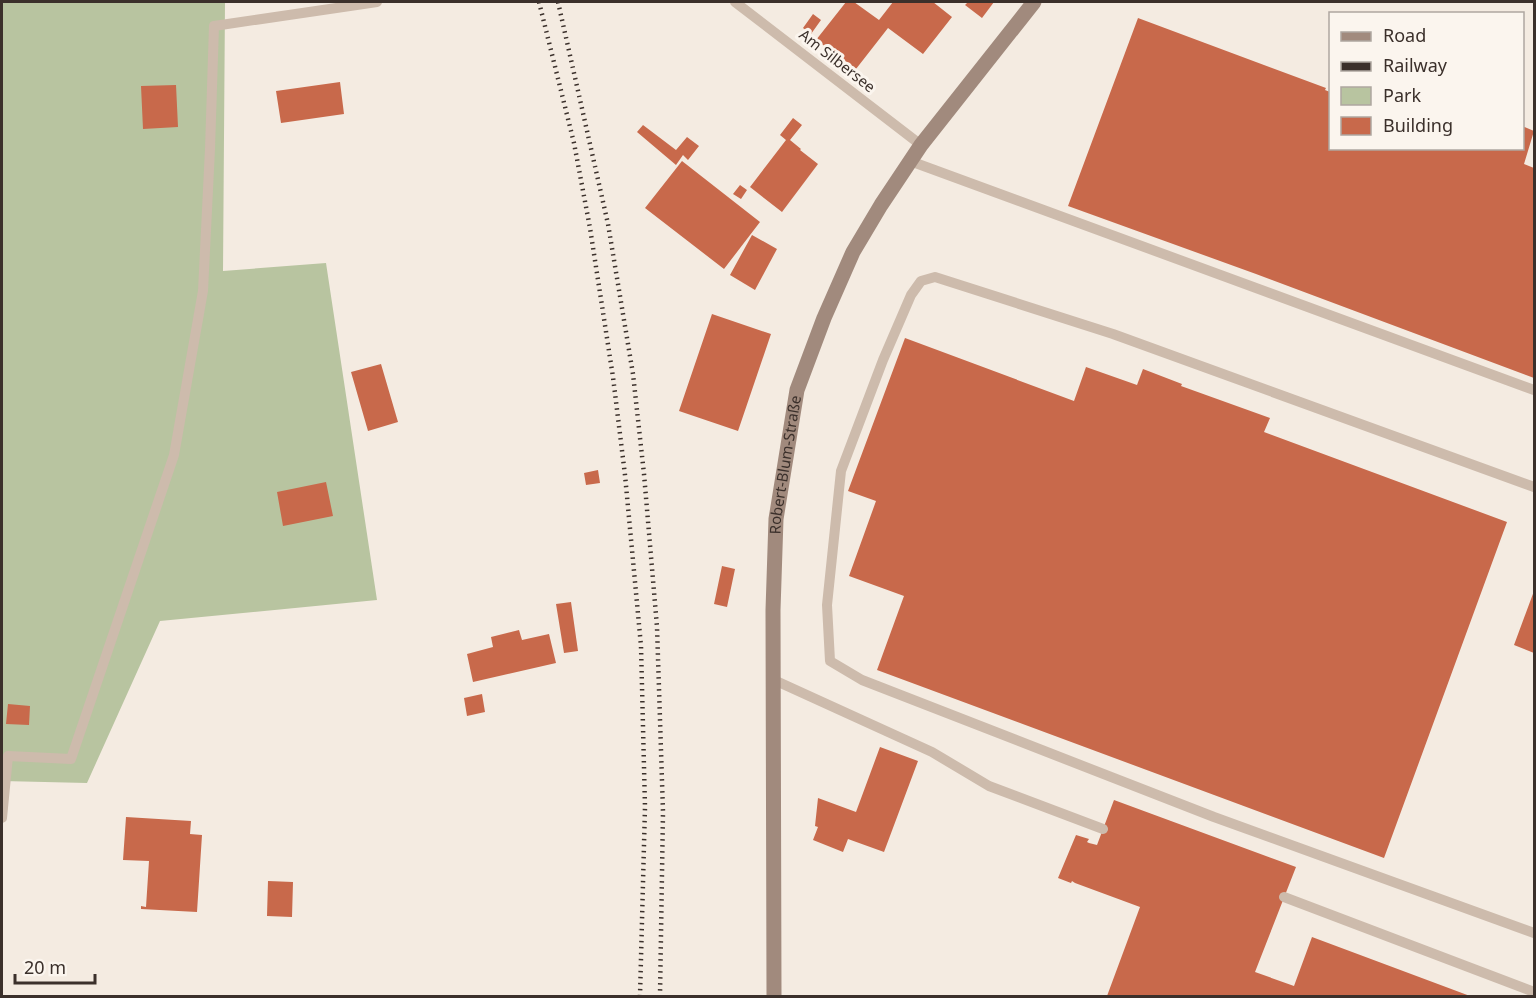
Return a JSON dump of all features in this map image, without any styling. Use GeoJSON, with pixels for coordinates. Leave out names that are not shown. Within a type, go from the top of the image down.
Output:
{"type":"FeatureCollection","features":[{"type":"Feature","properties":{"kind":"main road","name":"Robert-Blum-Straße"},"geometry":{"type":"LineString","coordinates":[[774,996],[773,610],[777,519],[797,390],[824,318],[853,252],[881,205],[921,144],[1034,2]]}},
{"type":"Feature","properties":{"kind":"lane"},"geometry":{"type":"LineString","coordinates":[[2,818],[8,756],[71,759],[174,455],[203,291],[214,26],[377,2]]}},
{"type":"Feature","properties":{"kind":"lane","name":"Am Silbersee"},"geometry":{"type":"LineString","coordinates":[[735,2],[921,144]]}},
{"type":"Feature","properties":{"kind":"lane"},"geometry":{"type":"LineString","coordinates":[[910,161],[1534,390]]}},
{"type":"Feature","properties":{"kind":"lane"},"geometry":{"type":"LineString","coordinates":[[1534,487],[1113,334],[935,277],[921,281],[911,295],[883,360],[841,471],[827,605],[830,662],[862,680],[1214,817],[1534,933]]}},
{"type":"Feature","properties":{"kind":"lane"},"geometry":{"type":"LineString","coordinates":[[774,680],[932,752],[989,786],[1103,829]]}},
{"type":"Feature","properties":{"kind":"lane"},"geometry":{"type":"LineString","coordinates":[[1284,897],[1534,992]]}},
{"type":"Feature","properties":{"kind":"green space"},"geometry":{"type":"Polygon","coordinates":[[[2,2],[225,2],[223,271],[326,263],[377,600],[160,621],[87,783],[2,781],[2,2]]]}},
{"type":"Feature","properties":{"kind":"building"},"geometry":{"type":"Polygon","coordinates":[[[846,2],[854,2],[879,20],[893,2],[933,2],[952,17],[923,54],[888,28],[856,69],[816,40],[846,2]]]}},
{"type":"Feature","properties":{"kind":"building"},"geometry":{"type":"Polygon","coordinates":[[[968,2],[994,2],[982,18],[965,5],[968,2]]]}},
{"type":"Feature","properties":{"kind":"building"},"geometry":{"type":"Polygon","coordinates":[[[813,14],[821,20],[811,34],[803,28],[813,14]]]}},
{"type":"Feature","properties":{"kind":"building"},"geometry":{"type":"Polygon","coordinates":[[[1138,18],[1326,88],[1325,90],[1329,92],[1329,150],[1524,150],[1524,127],[1534,131],[1524,164],[1534,168],[1534,378],[1256,274],[1068,206],[1138,18]]]}},
{"type":"Feature","properties":{"kind":"building"},"geometry":{"type":"Polygon","coordinates":[[[340,82],[344,114],[281,123],[276,91],[340,82]]]}},
{"type":"Feature","properties":{"kind":"building"},"geometry":{"type":"Polygon","coordinates":[[[176,85],[178,127],[143,129],[141,86],[176,85]]]}},
{"type":"Feature","properties":{"kind":"building"},"geometry":{"type":"Polygon","coordinates":[[[793,118],[802,125],[790,140],[818,164],[782,212],[750,187],[786,140],[780,135],[793,118]]]}},
{"type":"Feature","properties":{"kind":"building"},"geometry":{"type":"Polygon","coordinates":[[[643,125],[676,150],[687,137],[699,146],[688,160],[683,155],[676,165],[637,132],[643,125]]]}},
{"type":"Feature","properties":{"kind":"building"},"geometry":{"type":"Polygon","coordinates":[[[682,161],[760,222],[724,269],[645,208],[682,161]]]}},
{"type":"Feature","properties":{"kind":"building"},"geometry":{"type":"Polygon","coordinates":[[[740,185],[747,190],[741,199],[733,194],[740,185]]]}},
{"type":"Feature","properties":{"kind":"building"},"geometry":{"type":"Polygon","coordinates":[[[752,235],[777,249],[755,290],[730,275],[752,235]]]}},
{"type":"Feature","properties":{"kind":"building"},"geometry":{"type":"Polygon","coordinates":[[[712,314],[771,334],[738,431],[679,411],[712,314]]]}},
{"type":"Feature","properties":{"kind":"building"},"geometry":{"type":"Polygon","coordinates":[[[905,338],[1074,401],[1086,367],[1137,385],[1143,369],[1182,384],[1181,386],[1270,418],[1264,432],[1507,522],[1384,858],[877,670],[904,596],[849,576],[876,501],[848,491],[905,338]]]}},
{"type":"Feature","properties":{"kind":"building"},"geometry":{"type":"Polygon","coordinates":[[[381,364],[398,422],[368,431],[351,372],[381,364]]]}},
{"type":"Feature","properties":{"kind":"building"},"geometry":{"type":"Polygon","coordinates":[[[598,470],[600,483],[586,485],[584,473],[598,470]]]}},
{"type":"Feature","properties":{"kind":"building"},"geometry":{"type":"Polygon","coordinates":[[[326,482],[333,516],[283,526],[277,492],[326,482]]]}},
{"type":"Feature","properties":{"kind":"building"},"geometry":{"type":"Polygon","coordinates":[[[722,566],[735,569],[727,607],[714,604],[722,566]]]}},
{"type":"Feature","properties":{"kind":"building"},"geometry":{"type":"Polygon","coordinates":[[[1534,591],[1534,653],[1514,645],[1534,591]]]}},
{"type":"Feature","properties":{"kind":"building"},"geometry":{"type":"Polygon","coordinates":[[[571,602],[578,651],[564,653],[556,604],[571,602]]]}},
{"type":"Feature","properties":{"kind":"building"},"geometry":{"type":"Polygon","coordinates":[[[519,630],[522,640],[549,634],[556,663],[473,682],[467,654],[493,647],[491,637],[519,630]]]}},
{"type":"Feature","properties":{"kind":"building"},"geometry":{"type":"Polygon","coordinates":[[[482,694],[485,712],[467,716],[464,698],[482,694]]]}},
{"type":"Feature","properties":{"kind":"building"},"geometry":{"type":"Polygon","coordinates":[[[8,704],[30,706],[29,725],[6,724],[8,704]]]}},
{"type":"Feature","properties":{"kind":"building"},"geometry":{"type":"Polygon","coordinates":[[[880,747],[918,761],[884,852],[848,839],[843,852],[813,840],[818,827],[815,826],[818,798],[856,812],[880,747]]]}},
{"type":"Feature","properties":{"kind":"building"},"geometry":{"type":"Polygon","coordinates":[[[1114,800],[1296,867],[1255,972],[1294,986],[1312,937],[1470,996],[1107,996],[1140,907],[1072,881],[1071,883],[1058,878],[1076,835],[1089,839],[1087,842],[1097,845],[1114,800]]]}},
{"type":"Feature","properties":{"kind":"building"},"geometry":{"type":"Polygon","coordinates":[[[126,817],[191,821],[190,834],[202,835],[197,912],[141,909],[141,906],[146,907],[149,861],[123,860],[126,817]]]}},
{"type":"Feature","properties":{"kind":"building"},"geometry":{"type":"Polygon","coordinates":[[[268,881],[293,882],[292,917],[267,916],[268,881]]]}},
{"type":"Feature","properties":{"kind":"railway"},"geometry":{"type":"LineString","coordinates":[[539,2],[574,143],[590,228],[613,377],[625,475],[641,646],[645,807],[640,996]]}},
{"type":"Feature","properties":{"kind":"railway"},"geometry":{"type":"LineString","coordinates":[[558,2],[608,224],[633,374],[644,474],[657,627],[663,812],[660,996]]}}]}
